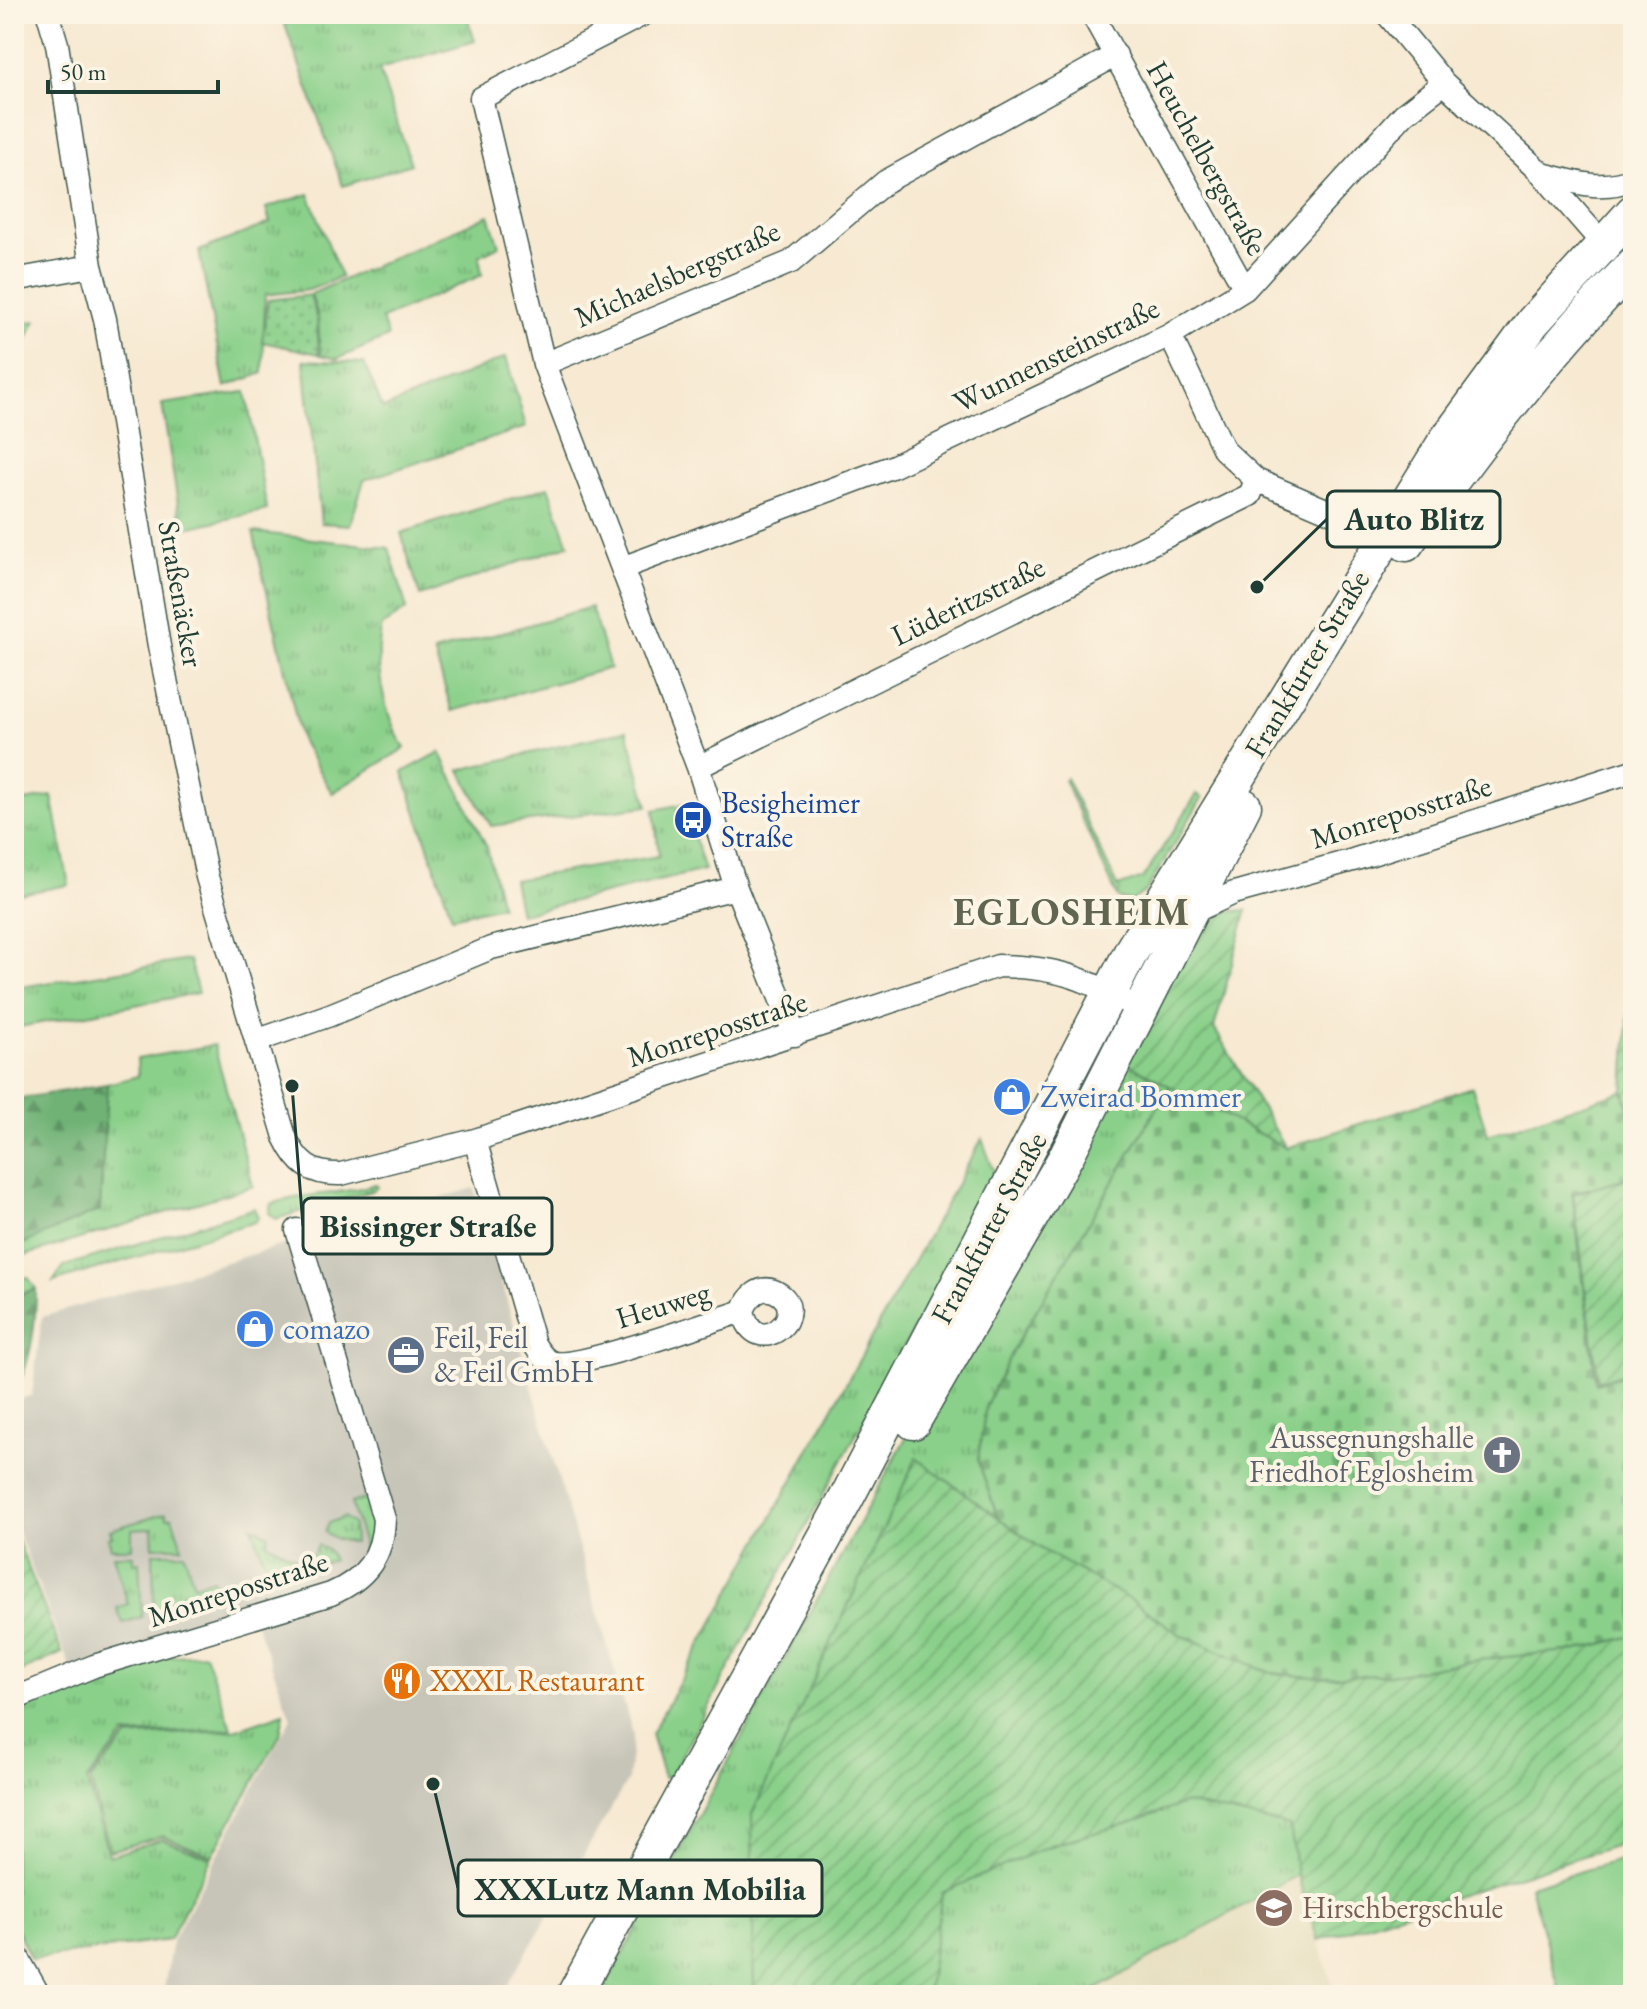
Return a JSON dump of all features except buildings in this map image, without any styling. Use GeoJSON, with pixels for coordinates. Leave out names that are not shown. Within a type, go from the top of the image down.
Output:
{"type":"FeatureCollection","features":[{"type":"Feature","properties":{"kind":"main road","name":"Frankfurter Straße"},"geometry":{"type":"LineString","coordinates":[[574,1995],[861,1471],[1132,950],[1384,538],[1489,379],[1633,212]]}},
{"type":"Feature","properties":{"kind":"main road","name":"Frankfurter Straße"},"geometry":{"type":"LineString","coordinates":[[600,1995],[929,1393],[1068,1153],[1251,793],[1407,542],[1516,397],[1574,326],[1630,277]]}},
{"type":"Feature","properties":{"kind":"street","name":"Straßenäcker"},"geometry":{"type":"LineString","coordinates":[[48,14],[57,44],[91,266],[105,319],[159,646],[207,877],[285,1137],[294,1155],[308,1169]]}},
{"type":"Feature","properties":{"kind":"street"},"geometry":{"type":"LineString","coordinates":[[644,14],[481,98],[544,364],[698,767],[736,888],[795,1035]]}},
{"type":"Feature","properties":{"kind":"street","name":"Heuchelbergstraße"},"geometry":{"type":"LineString","coordinates":[[1092,14],[1245,289]]}},
{"type":"Feature","properties":{"kind":"street"},"geometry":{"type":"LineString","coordinates":[[1387,14],[1444,83],[1542,174],[1603,244]]}},
{"type":"Feature","properties":{"kind":"street","name":"Michaelsbergstraße"},"geometry":{"type":"LineString","coordinates":[[544,364],[791,262],[885,182],[1116,55]]}},
{"type":"Feature","properties":{"kind":"street","name":"Wunnensteinstraße"},"geometry":{"type":"LineString","coordinates":[[622,568],[894,466],[1170,335],[1245,289],[1404,114],[1444,83]]}},
{"type":"Feature","properties":{"kind":"street"},"geometry":{"type":"LineString","coordinates":[[1542,174],[1592,186],[1615,186],[1633,179]]}},
{"type":"Feature","properties":{"kind":"street"},"geometry":{"type":"LineString","coordinates":[[14,280],[91,266]]}},
{"type":"Feature","properties":{"kind":"street"},"geometry":{"type":"LineString","coordinates":[[1170,335],[1224,450],[1256,480],[1368,528],[1384,538]]}},
{"type":"Feature","properties":{"kind":"street","name":"Lüderitzstraße"},"geometry":{"type":"LineString","coordinates":[[698,767],[1250,495],[1256,480]]}},
{"type":"Feature","properties":{"kind":"street","name":"Monreposstraße"},"geometry":{"type":"LineString","coordinates":[[1189,914],[1234,893],[1353,860],[1633,771]]}},
{"type":"Feature","properties":{"kind":"street"},"geometry":{"type":"LineString","coordinates":[[256,1041],[330,1015],[491,948],[736,888]]}},
{"type":"Feature","properties":{"kind":"street","name":"Monreposstraße"},"geometry":{"type":"LineString","coordinates":[[308,1169],[323,1175],[341,1174],[475,1140],[998,966],[1041,967],[1069,973],[1140,1009]]}},
{"type":"Feature","properties":{"kind":"street","name":"Heuweg"},"geometry":{"type":"LineString","coordinates":[[475,1140],[534,1344],[545,1358],[553,1363],[597,1356],[743,1311]]}},
{"type":"Feature","properties":{"kind":"street","name":"Monreposstraße"},"geometry":{"type":"LineString","coordinates":[[14,1699],[94,1666],[331,1594],[350,1586],[372,1565],[384,1538],[384,1519],[297,1230]]}},
{"type":"Feature","properties":{"kind":"street"},"geometry":{"type":"LineString","coordinates":[[14,1951],[39,1995]]}},
{"type":"Feature","properties":{"kind":"shaded area"},"geometry":{"type":"Polygon","coordinates":[[[474,1188],[633,1734],[628,1779],[502,1995],[163,1995],[172,1941],[291,1718],[253,1615],[71,1669],[14,1522],[14,1402],[32,1395],[42,1317],[474,1188]]]}},
{"type":"Feature","properties":{"kind":"shaded area","name":"Hirschbergschule"},"geometry":{"type":"Polygon","coordinates":[[[1297,1875],[1336,1995],[1086,1995],[1297,1875]]]}},
{"type":"Feature","properties":{"kind":"green space"},"geometry":{"type":"Polygon","coordinates":[[[281,14],[466,14],[475,41],[379,69],[411,164],[343,186],[281,14]]]}},
{"type":"Feature","properties":{"kind":"green space"},"geometry":{"type":"Polygon","coordinates":[[[309,194],[341,277],[309,290],[265,295],[263,373],[225,387],[199,251],[270,223],[266,208],[309,194]]]}},
{"type":"Feature","properties":{"kind":"green space"},"geometry":{"type":"Polygon","coordinates":[[[489,215],[499,246],[479,256],[482,275],[382,319],[388,337],[337,359],[320,355],[318,316],[311,294],[489,215]]]}},
{"type":"Feature","properties":{"kind":"green space"},"geometry":{"type":"Polygon","coordinates":[[[310,295],[317,319],[319,354],[262,342],[268,300],[310,295]]]}},
{"type":"Feature","properties":{"kind":"green space"},"geometry":{"type":"Polygon","coordinates":[[[36,321],[17,356],[14,356],[14,324],[36,321]]]}},
{"type":"Feature","properties":{"kind":"green space"},"geometry":{"type":"Polygon","coordinates":[[[506,357],[526,427],[364,480],[350,525],[321,523],[304,360],[364,363],[383,409],[506,357]]]}},
{"type":"Feature","properties":{"kind":"green space"},"geometry":{"type":"Polygon","coordinates":[[[246,392],[267,510],[182,529],[162,404],[246,392]]]}},
{"type":"Feature","properties":{"kind":"green space"},"geometry":{"type":"Polygon","coordinates":[[[548,487],[569,545],[420,596],[401,533],[548,487]]]}},
{"type":"Feature","properties":{"kind":"green space"},"geometry":{"type":"Polygon","coordinates":[[[253,532],[389,548],[407,609],[382,626],[380,673],[391,721],[405,748],[332,793],[301,740],[253,532]]]}},
{"type":"Feature","properties":{"kind":"green space"},"geometry":{"type":"Polygon","coordinates":[[[591,607],[610,668],[452,711],[434,652],[591,607]]]}},
{"type":"Feature","properties":{"kind":"green space"},"geometry":{"type":"Polygon","coordinates":[[[627,730],[648,806],[491,826],[460,770],[627,730]]]}},
{"type":"Feature","properties":{"kind":"green space"},"geometry":{"type":"Polygon","coordinates":[[[440,752],[487,847],[501,906],[452,917],[403,772],[440,752]]]}},
{"type":"Feature","properties":{"kind":"green space"},"geometry":{"type":"Polygon","coordinates":[[[1066,778],[1118,887],[1143,878],[1197,794],[1202,798],[1146,891],[1130,902],[1118,898],[1064,780],[1066,778]]]}},
{"type":"Feature","properties":{"kind":"green space"},"geometry":{"type":"Polygon","coordinates":[[[52,796],[69,885],[14,895],[14,803],[52,796]]]}},
{"type":"Feature","properties":{"kind":"green space"},"geometry":{"type":"Polygon","coordinates":[[[683,804],[704,870],[520,914],[513,880],[659,856],[654,810],[683,804]]]}},
{"type":"Feature","properties":{"kind":"green space"},"geometry":{"type":"Polygon","coordinates":[[[1247,910],[1214,1028],[1286,1148],[1115,1057],[1189,914],[1247,910]]]}},
{"type":"Feature","properties":{"kind":"green space"},"geometry":{"type":"Polygon","coordinates":[[[1633,942],[1633,1122],[1624,1090],[1633,942]]]}},
{"type":"Feature","properties":{"kind":"green space"},"geometry":{"type":"Polygon","coordinates":[[[189,960],[198,993],[14,1028],[14,988],[189,960]]]}},
{"type":"Feature","properties":{"kind":"green space"},"geometry":{"type":"Polygon","coordinates":[[[214,1045],[253,1186],[14,1259],[14,1241],[100,1210],[107,1084],[138,1076],[137,1059],[214,1045]]]}},
{"type":"Feature","properties":{"kind":"green space"},"geometry":{"type":"Polygon","coordinates":[[[1115,1057],[1170,1086],[1014,1348],[986,1405],[978,1460],[998,1518],[916,1459],[753,1814],[754,1995],[600,1995],[1115,1057]]]}},
{"type":"Feature","properties":{"kind":"green space"},"geometry":{"type":"Polygon","coordinates":[[[107,1084],[100,1210],[14,1248],[16,1099],[107,1084]]]}},
{"type":"Feature","properties":{"kind":"green space"},"geometry":{"type":"Polygon","coordinates":[[[1170,1086],[1286,1148],[1472,1087],[1488,1135],[1623,1091],[1633,1124],[1633,1176],[1572,1193],[1596,1383],[1633,1373],[1633,1636],[1578,1650],[1477,1660],[1399,1674],[1322,1678],[1271,1673],[1181,1635],[1131,1600],[1043,1550],[998,1518],[978,1460],[986,1405],[1014,1348],[1170,1086]]]}},
{"type":"Feature","properties":{"kind":"green space"},"geometry":{"type":"Polygon","coordinates":[[[982,1139],[996,1177],[670,1777],[664,1778],[651,1734],[982,1139]]]}},
{"type":"Feature","properties":{"kind":"green space"},"geometry":{"type":"Polygon","coordinates":[[[1633,1177],[1633,1371],[1598,1381],[1573,1194],[1633,1177]]]}},
{"type":"Feature","properties":{"kind":"green space"},"geometry":{"type":"Polygon","coordinates":[[[375,1184],[378,1187],[371,1191],[276,1219],[269,1213],[271,1204],[284,1200],[375,1184]]]}},
{"type":"Feature","properties":{"kind":"green space"},"geometry":{"type":"Polygon","coordinates":[[[255,1208],[258,1218],[255,1222],[53,1282],[64,1266],[255,1208]]]}},
{"type":"Feature","properties":{"kind":"green space"},"geometry":{"type":"Polygon","coordinates":[[[28,1277],[36,1289],[14,1296],[14,1281],[28,1277]]]}},
{"type":"Feature","properties":{"kind":"green space"},"geometry":{"type":"Polygon","coordinates":[[[36,1289],[35,1322],[29,1354],[23,1375],[14,1381],[14,1296],[36,1289]]]}},
{"type":"Feature","properties":{"kind":"green space"},"geometry":{"type":"Polygon","coordinates":[[[916,1458],[1043,1550],[1131,1600],[1181,1635],[1271,1673],[1322,1678],[1399,1674],[1477,1660],[1578,1650],[1633,1636],[1633,1840],[1318,1940],[1297,1875],[1290,1826],[1186,1803],[1130,1823],[1053,1844],[942,1893],[927,1995],[754,1995],[752,1814],[916,1458]]]}},
{"type":"Feature","properties":{"kind":"green space"},"geometry":{"type":"Polygon","coordinates":[[[367,1498],[373,1529],[360,1563],[363,1542],[351,1503],[367,1498]]]}},
{"type":"Feature","properties":{"kind":"green space"},"geometry":{"type":"Polygon","coordinates":[[[166,1513],[167,1518],[172,1517],[182,1547],[153,1547],[152,1528],[132,1529],[132,1548],[111,1548],[110,1530],[166,1513]]]}},
{"type":"Feature","properties":{"kind":"green space"},"geometry":{"type":"Polygon","coordinates":[[[344,1517],[353,1524],[354,1543],[336,1539],[325,1532],[329,1523],[344,1517]]]}},
{"type":"Feature","properties":{"kind":"green space"},"geometry":{"type":"Polygon","coordinates":[[[252,1526],[269,1535],[266,1542],[307,1564],[318,1545],[329,1551],[333,1560],[280,1574],[265,1563],[252,1526]]]}},
{"type":"Feature","properties":{"kind":"green space"},"geometry":{"type":"Polygon","coordinates":[[[14,1531],[62,1653],[14,1675],[14,1531]]]}},
{"type":"Feature","properties":{"kind":"green space"},"geometry":{"type":"Polygon","coordinates":[[[153,1553],[184,1553],[194,1585],[213,1579],[217,1594],[154,1613],[153,1553]]]}},
{"type":"Feature","properties":{"kind":"green space"},"geometry":{"type":"Polygon","coordinates":[[[113,1555],[133,1555],[133,1563],[139,1562],[142,1617],[123,1623],[117,1608],[128,1604],[113,1555]]]}},
{"type":"Feature","properties":{"kind":"green space"},"geometry":{"type":"Polygon","coordinates":[[[205,1654],[232,1729],[125,1735],[87,1780],[109,1856],[162,1839],[211,1858],[169,1940],[31,1959],[14,1924],[14,1715],[51,1693],[141,1658],[205,1654]]]}},
{"type":"Feature","properties":{"kind":"green space"},"geometry":{"type":"Polygon","coordinates":[[[284,1713],[280,1735],[212,1856],[162,1836],[110,1851],[90,1780],[127,1737],[234,1730],[284,1713]]]}},
{"type":"Feature","properties":{"kind":"green space"},"geometry":{"type":"Polygon","coordinates":[[[1186,1803],[1290,1826],[1297,1875],[1086,1995],[927,1995],[942,1893],[979,1869],[1186,1803]]]}},
{"type":"Feature","properties":{"kind":"green space"},"geometry":{"type":"Polygon","coordinates":[[[1633,1856],[1633,1995],[1561,1995],[1530,1886],[1633,1856]]]}},
{"type":"Feature","properties":{"kind":"place","name":"Auto Blitz"},"geometry":{"type":"Point","coordinates":[1257,587]}},
{"type":"Feature","properties":{"kind":"place","name":"Besigheimer Straße"},"geometry":{"type":"Point","coordinates":[693,820]}},
{"type":"Feature","properties":{"kind":"place","name":"Bissinger Straße"},"geometry":{"type":"Point","coordinates":[292,1086]}},
{"type":"Feature","properties":{"kind":"place","name":"Zweirad Bommer"},"geometry":{"type":"Point","coordinates":[1012,1097]}},
{"type":"Feature","properties":{"kind":"place","name":"comazo"},"geometry":{"type":"Point","coordinates":[255,1329]}},
{"type":"Feature","properties":{"kind":"place","name":"Feil, Feil & Feil GmbH"},"geometry":{"type":"Point","coordinates":[406,1355]}},
{"type":"Feature","properties":{"kind":"place","name":"Aussegnungshalle Friedhof Eglosheim"},"geometry":{"type":"Point","coordinates":[1502,1455]}},
{"type":"Feature","properties":{"kind":"place","name":"XXXL Restaurant"},"geometry":{"type":"Point","coordinates":[402,1681]}},
{"type":"Feature","properties":{"kind":"place","name":"XXXLutz Mann Mobilia"},"geometry":{"type":"Point","coordinates":[433,1784]}},
{"type":"Feature","properties":{"kind":"place","name":"Hirschbergschule"},"geometry":{"type":"Point","coordinates":[1274,1908]}},
{"type":"Feature","properties":{"kind":"district","name":"EGLOSHEIM"},"geometry":{"type":"Point","coordinates":[1072,912]}}]}
